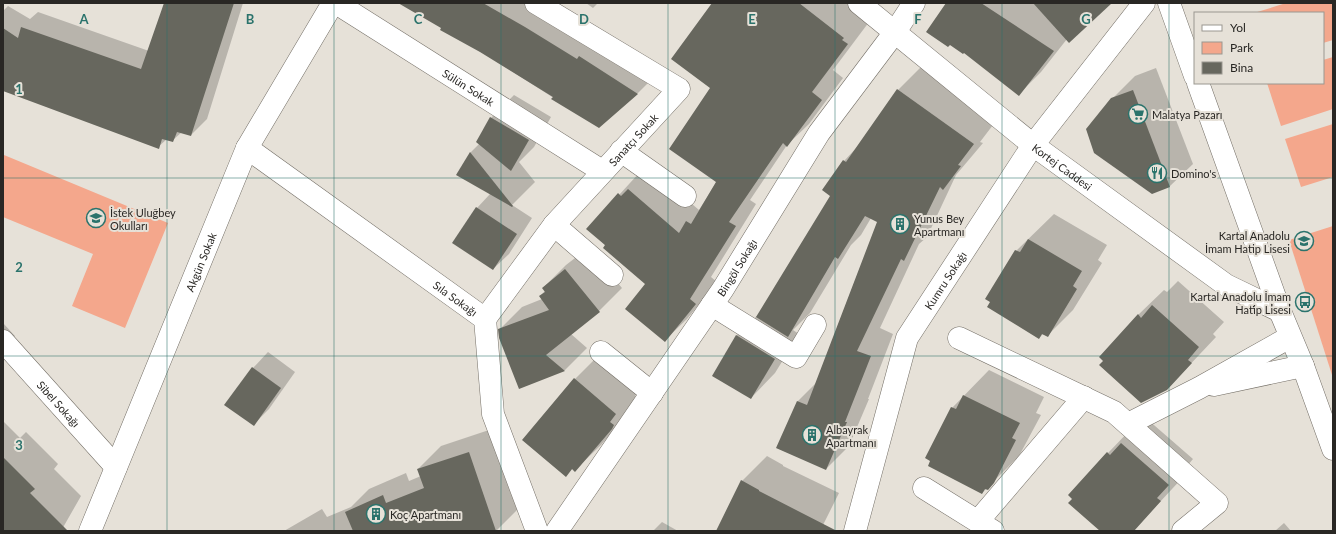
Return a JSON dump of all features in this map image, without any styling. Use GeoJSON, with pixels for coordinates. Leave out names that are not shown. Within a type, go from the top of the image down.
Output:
{"type":"FeatureCollection","features":[{"type":"Feature","properties":{"kind":"street","name":"Akgün Sokak"},"geometry":{"type":"LineString","coordinates":[[90,531],[247,148],[333,3]]}},
{"type":"Feature","properties":{"kind":"street","name":"Sülün Sokak"},"geometry":{"type":"LineString","coordinates":[[336,3],[602,171]]}},
{"type":"Feature","properties":{"kind":"street","name":"Sanatçı Sokak"},"geometry":{"type":"LineString","coordinates":[[485,319],[554,225],[602,171],[679,89],[536,3]]}},
{"type":"Feature","properties":{"kind":"street","name":"Kortej Caddesi"},"geometry":{"type":"LineString","coordinates":[[858,3],[1034,145],[1226,285],[1280,311]]}},
{"type":"Feature","properties":{"kind":"street","name":"Bingöl Sokağı"},"geometry":{"type":"LineString","coordinates":[[557,531],[712,305],[819,133],[895,32],[914,3]]}},
{"type":"Feature","properties":{"kind":"street","name":"Kumru Sokağı"},"geometry":{"type":"LineString","coordinates":[[855,531],[907,338],[1034,145],[1144,3]]}},
{"type":"Feature","properties":{"kind":"street"},"geometry":{"type":"LineString","coordinates":[[1169,3],[1194,73]]}},
{"type":"Feature","properties":{"kind":"street"},"geometry":{"type":"LineString","coordinates":[[1198,84],[1280,311],[1303,366],[1333,449]]}},
{"type":"Feature","properties":{"kind":"street","name":"Sıla Sokağı"},"geometry":{"type":"LineString","coordinates":[[247,148],[485,319],[493,414],[538,531]]}},
{"type":"Feature","properties":{"kind":"street"},"geometry":{"type":"LineString","coordinates":[[621,151],[685,196]]}},
{"type":"Feature","properties":{"kind":"street"},"geometry":{"type":"LineString","coordinates":[[554,225],[612,275]]}},
{"type":"Feature","properties":{"kind":"street"},"geometry":{"type":"LineString","coordinates":[[712,305],[796,357],[815,325]]}},
{"type":"Feature","properties":{"kind":"street"},"geometry":{"type":"LineString","coordinates":[[1128,424],[1199,388],[1290,337]]}},
{"type":"Feature","properties":{"kind":"street"},"geometry":{"type":"LineString","coordinates":[[959,338],[1114,412],[1128,424],[1217,503],[1183,531]]}},
{"type":"Feature","properties":{"kind":"street","name":"Sibel Sokağı"},"geometry":{"type":"LineString","coordinates":[[3,341],[116,467]]}},
{"type":"Feature","properties":{"kind":"street"},"geometry":{"type":"LineString","coordinates":[[600,352],[652,393]]}},
{"type":"Feature","properties":{"kind":"street"},"geometry":{"type":"LineString","coordinates":[[1199,388],[1303,366]]}},
{"type":"Feature","properties":{"kind":"street"},"geometry":{"type":"LineString","coordinates":[[924,488],[985,526],[1084,398]]}},
{"type":"Feature","properties":{"kind":"green space"},"geometry":{"type":"Polygon","coordinates":[[[1286,3],[1333,3],[1333,40],[1324,43],[1324,12],[1257,12],[1286,3]]]}},
{"type":"Feature","properties":{"kind":"green space"},"geometry":{"type":"Polygon","coordinates":[[[1333,57],[1333,109],[1281,126],[1267,84],[1324,84],[1324,60],[1333,57]]]}},
{"type":"Feature","properties":{"kind":"green space"},"geometry":{"type":"Polygon","coordinates":[[[1333,124],[1333,177],[1301,187],[1285,139],[1333,124]]]}},
{"type":"Feature","properties":{"kind":"green space"},"geometry":{"type":"Polygon","coordinates":[[[4,155],[168,223],[125,328],[72,306],[93,254],[3,217],[4,155]]]}},
{"type":"Feature","properties":{"kind":"green space"},"geometry":{"type":"Polygon","coordinates":[[[1333,226],[1333,378],[1289,240],[1333,226]]]}},
{"type":"Feature","properties":{"kind":"building"},"geometry":{"type":"Polygon","coordinates":[[[164,3],[234,3],[191,136],[177,132],[173,142],[162,139],[159,149],[3,91],[3,28],[18,38],[21,27],[141,69],[164,3]]]}},
{"type":"Feature","properties":{"kind":"building"},"geometry":{"type":"Polygon","coordinates":[[[398,3],[483,3],[577,59],[579,56],[638,94],[599,128],[551,99],[553,97],[480,52],[440,30],[441,28],[398,3]]]}},
{"type":"Feature","properties":{"kind":"building"},"geometry":{"type":"Polygon","coordinates":[[[712,3],[799,3],[844,38],[842,40],[848,44],[812,92],[822,100],[787,147],[783,143],[729,222],[736,226],[690,299],[696,304],[665,342],[625,309],[645,284],[603,248],[605,245],[586,229],[618,193],[621,196],[628,189],[679,233],[686,221],[691,224],[716,182],[669,149],[710,88],[671,59],[712,3]]]}},
{"type":"Feature","properties":{"kind":"building"},"geometry":{"type":"Polygon","coordinates":[[[946,3],[981,3],[1054,51],[1019,96],[964,53],[963,54],[950,45],[948,47],[926,32],[946,3]]]}},
{"type":"Feature","properties":{"kind":"building"},"geometry":{"type":"Polygon","coordinates":[[[1033,3],[1112,3],[1069,43],[1033,3]]]}},
{"type":"Feature","properties":{"kind":"building"},"geometry":{"type":"Polygon","coordinates":[[[897,89],[974,144],[958,165],[961,166],[943,190],[940,187],[904,261],[901,259],[857,351],[871,356],[845,422],[847,422],[826,470],[776,448],[797,401],[807,405],[877,222],[865,216],[838,259],[835,257],[788,337],[756,317],[830,196],[822,190],[843,160],[846,162],[897,89]]]}},
{"type":"Feature","properties":{"kind":"building"},"geometry":{"type":"Polygon","coordinates":[[[1133,90],[1170,187],[1152,194],[1094,153],[1086,129],[1111,98],[1133,90]]]}},
{"type":"Feature","properties":{"kind":"building"},"geometry":{"type":"Polygon","coordinates":[[[490,117],[529,140],[511,171],[476,142],[490,117]]]}},
{"type":"Feature","properties":{"kind":"building"},"geometry":{"type":"Polygon","coordinates":[[[470,152],[513,206],[512,207],[456,175],[470,152]]]}},
{"type":"Feature","properties":{"kind":"building"},"geometry":{"type":"Polygon","coordinates":[[[476,207],[517,234],[493,270],[452,243],[476,207]]]}},
{"type":"Feature","properties":{"kind":"building"},"geometry":{"type":"Polygon","coordinates":[[[1028,239],[1082,271],[1073,286],[1077,289],[1048,337],[1042,334],[1039,339],[987,307],[990,302],[985,299],[1015,250],[1020,252],[1028,239]]]}},
{"type":"Feature","properties":{"kind":"building"},"geometry":{"type":"Polygon","coordinates":[[[565,269],[600,312],[546,355],[565,371],[519,389],[499,338],[498,329],[549,310],[539,296],[545,292],[542,288],[565,269]]]}},
{"type":"Feature","properties":{"kind":"building"},"geometry":{"type":"Polygon","coordinates":[[[1152,305],[1199,347],[1188,360],[1192,363],[1167,390],[1141,403],[1099,365],[1103,361],[1099,357],[1138,314],[1141,318],[1152,305]]]}},
{"type":"Feature","properties":{"kind":"building"},"geometry":{"type":"Polygon","coordinates":[[[736,335],[775,359],[751,399],[712,376],[736,335]]]}},
{"type":"Feature","properties":{"kind":"building"},"geometry":{"type":"Polygon","coordinates":[[[252,367],[281,388],[254,426],[224,405],[252,367]]]}},
{"type":"Feature","properties":{"kind":"building"},"geometry":{"type":"Polygon","coordinates":[[[574,378],[616,414],[610,422],[614,425],[612,429],[575,472],[572,469],[566,477],[522,440],[574,378]]]}},
{"type":"Feature","properties":{"kind":"building"},"geometry":{"type":"Polygon","coordinates":[[[963,395],[1020,423],[1012,438],[1016,440],[994,483],[988,490],[985,489],[982,494],[928,466],[930,461],[925,458],[951,407],[956,409],[963,395]]]}},
{"type":"Feature","properties":{"kind":"building"},"geometry":{"type":"Polygon","coordinates":[[[1121,443],[1169,485],[1157,498],[1161,501],[1134,531],[1100,531],[1068,503],[1072,499],[1068,495],[1107,452],[1110,455],[1121,443]]]}},
{"type":"Feature","properties":{"kind":"building"},"geometry":{"type":"Polygon","coordinates":[[[469,452],[496,531],[353,531],[345,512],[383,495],[386,503],[424,488],[417,469],[469,452]]]}},
{"type":"Feature","properties":{"kind":"building"},"geometry":{"type":"Polygon","coordinates":[[[3,457],[35,489],[30,493],[68,531],[3,531],[3,457]]]}},
{"type":"Feature","properties":{"kind":"building"},"geometry":{"type":"Polygon","coordinates":[[[741,480],[759,491],[837,531],[716,531],[741,480]]]}},
{"type":"Feature","properties":{"kind":"place","name":"Malatya Pazarı"},"geometry":{"type":"Point","coordinates":[1138,114]}},
{"type":"Feature","properties":{"kind":"place","name":"Domino's"},"geometry":{"type":"Point","coordinates":[1157,173]}},
{"type":"Feature","properties":{"kind":"place","name":"İstek Uluğbey Okulları"},"geometry":{"type":"Point","coordinates":[96,218]}},
{"type":"Feature","properties":{"kind":"place","name":"Yunus Bey Apartmanı"},"geometry":{"type":"Point","coordinates":[900,224]}},
{"type":"Feature","properties":{"kind":"place","name":"Kartal Anadolu İmam Hatip Lisesi"},"geometry":{"type":"Point","coordinates":[1304,241]}},
{"type":"Feature","properties":{"kind":"place","name":"Kartal Anadolu İmam Hati̇p Li̇sesi̇"},"geometry":{"type":"Point","coordinates":[1305,302]}},
{"type":"Feature","properties":{"kind":"place","name":"Albayrak Apartmanı"},"geometry":{"type":"Point","coordinates":[812,435]}},
{"type":"Feature","properties":{"kind":"place","name":"Koç Apartmanı"},"geometry":{"type":"Point","coordinates":[376,514]}}]}
